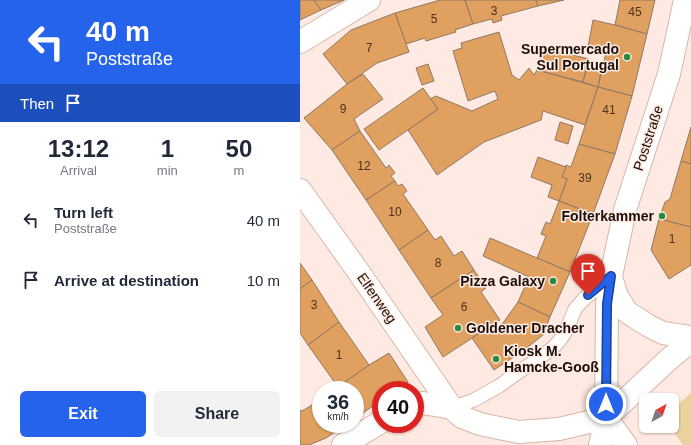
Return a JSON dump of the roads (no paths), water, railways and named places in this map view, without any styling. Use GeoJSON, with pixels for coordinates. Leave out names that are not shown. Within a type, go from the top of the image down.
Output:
{"type":"FeatureCollection","features":[{"type":"Feature","properties":{"kind":"street"},"geometry":{"type":"LineString","coordinates":[[300,42],[369,0]]}},
{"type":"Feature","properties":{"kind":"street","name":"Poststraße"},"geometry":{"type":"LineString","coordinates":[[600,445],[606,418],[607,304],[611,276],[624,210],[669,74],[685,0]]}},
{"type":"Feature","properties":{"kind":"street","name":"Elfenweg"},"geometry":{"type":"LineString","coordinates":[[300,190],[358,271],[452,408]]}},
{"type":"Feature","properties":{"kind":"street"},"geometry":{"type":"LineString","coordinates":[[611,276],[617,296],[627,312],[649,326],[663,332],[691,337]]}},
{"type":"Feature","properties":{"kind":"street"},"geometry":{"type":"LineString","coordinates":[[424,403],[452,408],[462,417],[480,424],[519,432],[559,429],[606,418],[668,360],[691,341]]}},
{"type":"Feature","properties":{"kind":"street"},"geometry":{"type":"LineString","coordinates":[[606,418],[626,445]]}},
{"type":"Feature","properties":{"kind":"street"},"geometry":{"type":"LineString","coordinates":[[343,445],[372,427]]}},
{"type":"Feature","properties":{"kind":"lane"},"geometry":{"type":"LineString","coordinates":[[452,408],[474,400],[493,389],[553,348],[566,331],[575,309],[584,299],[611,276]]}},
{"type":"Feature","properties":{"kind":"place","name":"Supermercado Sul Portugal"},"geometry":{"type":"Point","coordinates":[627,57]}},
{"type":"Feature","properties":{"kind":"place","name":"Folterkammer"},"geometry":{"type":"Point","coordinates":[662,216]}},
{"type":"Feature","properties":{"kind":"place","name":"Pizza Galaxy"},"geometry":{"type":"Point","coordinates":[553,281]}},
{"type":"Feature","properties":{"kind":"place","name":"Goldener Dracher"},"geometry":{"type":"Point","coordinates":[458,328]}},
{"type":"Feature","properties":{"kind":"place","name":"Kiosk M. Hamcke-Gooß"},"geometry":{"type":"Point","coordinates":[496,359]}}]}
